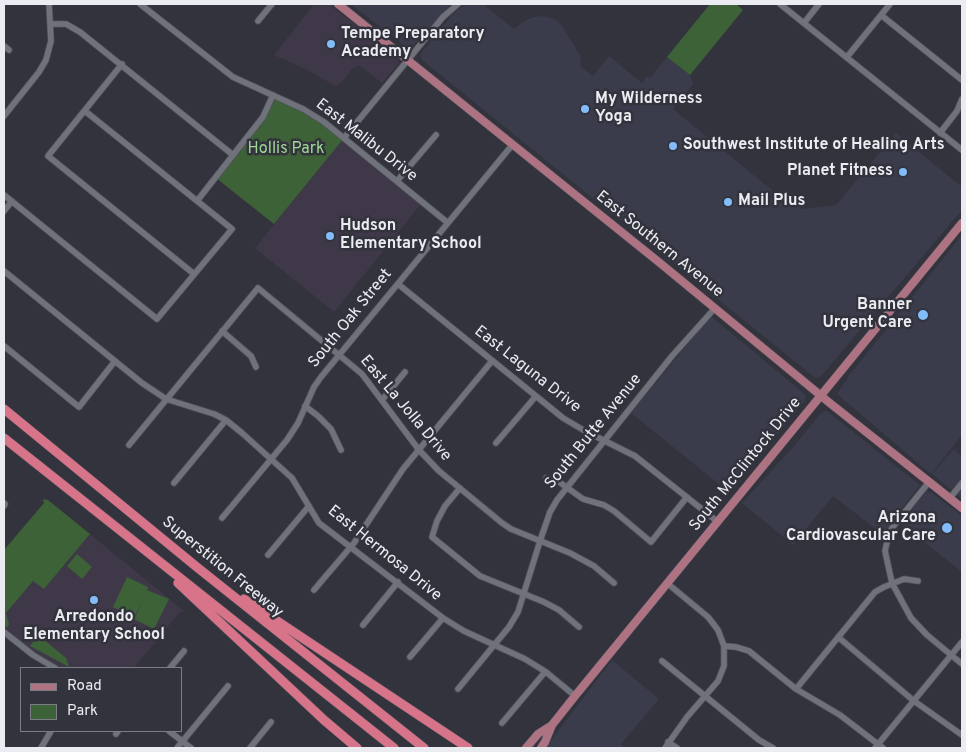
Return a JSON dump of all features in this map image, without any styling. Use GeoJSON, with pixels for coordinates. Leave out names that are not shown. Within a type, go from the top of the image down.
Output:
{"type":"FeatureCollection","features":[{"type":"Feature","properties":{"kind":"highway","name":"Superstition Freeway"},"geometry":{"type":"LineString","coordinates":[[4,407],[198,568],[424,748]]}},
{"type":"Feature","properties":{"kind":"highway","name":"Superstition Freeway"},"geometry":{"type":"LineString","coordinates":[[4,439],[394,748]]}},
{"type":"Feature","properties":{"kind":"highway"},"geometry":{"type":"LineString","coordinates":[[130,538],[324,720],[357,748]]}},
{"type":"Feature","properties":{"kind":"highway"},"geometry":{"type":"LineString","coordinates":[[198,568],[468,748]]}},
{"type":"Feature","properties":{"kind":"main road","name":"East Southern Avenue"},"geometry":{"type":"LineString","coordinates":[[338,4],[962,508]]}},
{"type":"Feature","properties":{"kind":"main road","name":"South McClintock Drive"},"geometry":{"type":"LineString","coordinates":[[526,748],[538,734],[552,725],[962,223]]}},
{"type":"Feature","properties":{"kind":"main road","name":"South McClintock Drive"},"geometry":{"type":"LineString","coordinates":[[541,748],[546,742],[552,725]]}},
{"type":"Feature","properties":{"kind":"street"},"geometry":{"type":"LineString","coordinates":[[4,116],[39,72],[46,60],[51,41],[49,4]]}},
{"type":"Feature","properties":{"kind":"street","name":"East Malibu Drive"},"geometry":{"type":"LineString","coordinates":[[140,4],[232,77],[302,109],[344,138],[448,223]]}},
{"type":"Feature","properties":{"kind":"street"},"geometry":{"type":"LineString","coordinates":[[258,21],[272,4]]}},
{"type":"Feature","properties":{"kind":"street"},"geometry":{"type":"LineString","coordinates":[[344,138],[443,18],[458,4]]}},
{"type":"Feature","properties":{"kind":"street"},"geometry":{"type":"LineString","coordinates":[[780,4],[962,150]]}},
{"type":"Feature","properties":{"kind":"street"},"geometry":{"type":"LineString","coordinates":[[804,23],[819,4]]}},
{"type":"Feature","properties":{"kind":"street"},"geometry":{"type":"LineString","coordinates":[[847,58],[890,4]]}},
{"type":"Feature","properties":{"kind":"street"},"geometry":{"type":"LineString","coordinates":[[881,15],[962,80]]}},
{"type":"Feature","properties":{"kind":"street"},"geometry":{"type":"LineString","coordinates":[[50,24],[66,24],[74,28],[122,64],[234,155]]}},
{"type":"Feature","properties":{"kind":"street"},"geometry":{"type":"LineString","coordinates":[[122,64],[48,156],[194,274]]}},
{"type":"Feature","properties":{"kind":"street"},"geometry":{"type":"LineString","coordinates":[[197,200],[263,117],[272,95]]}},
{"type":"Feature","properties":{"kind":"street"},"geometry":{"type":"LineString","coordinates":[[940,133],[957,111],[962,99]]}},
{"type":"Feature","properties":{"kind":"street"},"geometry":{"type":"LineString","coordinates":[[4,195],[157,319],[232,229],[84,111]]}},
{"type":"Feature","properties":{"kind":"street"},"geometry":{"type":"LineString","coordinates":[[397,181],[436,135]]}},
{"type":"Feature","properties":{"kind":"street","name":"South Oak Street"},"geometry":{"type":"LineString","coordinates":[[222,518],[291,433],[314,388],[340,354],[512,144]]}},
{"type":"Feature","properties":{"kind":"street"},"geometry":{"type":"LineString","coordinates":[[4,211],[12,201]]}},
{"type":"Feature","properties":{"kind":"street","name":"East Hermosa Drive"},"geometry":{"type":"LineString","coordinates":[[4,271],[142,383],[166,399],[214,414],[226,420],[272,458],[292,478],[319,523],[443,618],[464,631],[525,659],[575,696]]}},
{"type":"Feature","properties":{"kind":"street","name":"East Laguna Drive"},"geometry":{"type":"LineString","coordinates":[[398,284],[563,418],[635,456],[718,522]]}},
{"type":"Feature","properties":{"kind":"street","name":"East La Jolla Drive"},"geometry":{"type":"LineString","coordinates":[[222,331],[258,288],[362,374],[419,450],[439,471],[502,523],[570,553],[594,566],[614,583]]}},
{"type":"Feature","properties":{"kind":"street","name":"South Butte Avenue"},"geometry":{"type":"LineString","coordinates":[[458,689],[510,627],[518,612],[550,512],[565,488],[672,356],[715,308]]}},
{"type":"Feature","properties":{"kind":"street"},"geometry":{"type":"LineString","coordinates":[[129,445],[222,331],[251,356],[256,367]]}},
{"type":"Feature","properties":{"kind":"street"},"geometry":{"type":"LineString","coordinates":[[4,346],[79,407],[115,362]]}},
{"type":"Feature","properties":{"kind":"street"},"geometry":{"type":"LineString","coordinates":[[314,590],[350,548],[403,469],[492,361]]}},
{"type":"Feature","properties":{"kind":"street"},"geometry":{"type":"LineString","coordinates":[[382,400],[405,372]]}},
{"type":"Feature","properties":{"kind":"street"},"geometry":{"type":"LineString","coordinates":[[496,443],[536,396]]}},
{"type":"Feature","properties":{"kind":"street"},"geometry":{"type":"LineString","coordinates":[[305,406],[330,429],[342,450]]}},
{"type":"Feature","properties":{"kind":"street"},"geometry":{"type":"LineString","coordinates":[[174,483],[226,420]]}},
{"type":"Feature","properties":{"kind":"street"},"geometry":{"type":"LineString","coordinates":[[546,478],[555,480],[583,499],[604,505],[651,542],[687,497]]}},
{"type":"Feature","properties":{"kind":"street"},"geometry":{"type":"LineString","coordinates":[[929,482],[892,528],[885,551],[892,583],[911,618],[926,635],[962,664]]}},
{"type":"Feature","properties":{"kind":"street"},"geometry":{"type":"LineString","coordinates":[[950,498],[962,483]]}},
{"type":"Feature","properties":{"kind":"street"},"geometry":{"type":"LineString","coordinates":[[460,488],[445,506],[432,537],[480,576],[559,610],[579,627]]}},
{"type":"Feature","properties":{"kind":"street"},"geometry":{"type":"LineString","coordinates":[[268,555],[309,506]]}},
{"type":"Feature","properties":{"kind":"street"},"geometry":{"type":"LineString","coordinates":[[796,689],[875,592],[904,579],[918,581]]}},
{"type":"Feature","properties":{"kind":"street"},"geometry":{"type":"LineString","coordinates":[[363,625],[398,582]]}},
{"type":"Feature","properties":{"kind":"street"},"geometry":{"type":"LineString","coordinates":[[667,584],[708,617],[718,630],[724,646],[724,666],[718,681],[667,745],[677,748]]}},
{"type":"Feature","properties":{"kind":"street"},"geometry":{"type":"LineString","coordinates":[[410,657],[443,618]]}},
{"type":"Feature","properties":{"kind":"street"},"geometry":{"type":"LineString","coordinates":[[4,632],[32,655],[53,667]]}},
{"type":"Feature","properties":{"kind":"street"},"geometry":{"type":"LineString","coordinates":[[838,637],[914,701],[962,735]]}},
{"type":"Feature","properties":{"kind":"street"},"geometry":{"type":"LineString","coordinates":[[724,646],[749,651],[796,689],[840,715],[879,747],[962,642]]}},
{"type":"Feature","properties":{"kind":"street"},"geometry":{"type":"LineString","coordinates":[[171,667],[184,651]]}},
{"type":"Feature","properties":{"kind":"street"},"geometry":{"type":"LineString","coordinates":[[662,661],[759,740],[773,748]]}},
{"type":"Feature","properties":{"kind":"street"},"geometry":{"type":"LineString","coordinates":[[502,723],[545,672]]}},
{"type":"Feature","properties":{"kind":"street"},"geometry":{"type":"LineString","coordinates":[[177,748],[228,686]]}},
{"type":"Feature","properties":{"kind":"street"},"geometry":{"type":"LineString","coordinates":[[250,748],[271,722]]}},
{"type":"Feature","properties":{"kind":"street"},"geometry":{"type":"LineString","coordinates":[[41,748],[50,732]]}},
{"type":"Feature","properties":{"kind":"street"},"geometry":{"type":"LineString","coordinates":[[170,732],[191,748]]}},
{"type":"Feature","properties":{"kind":"shaded area","name":"Tempe Preparatory Academy"},"geometry":{"type":"Polygon","coordinates":[[[314,4],[329,4],[397,59],[399,63],[382,83],[359,65],[354,67],[341,83],[336,86],[274,55],[314,4]]]}},
{"type":"Feature","properties":{"kind":"shaded area"},"geometry":{"type":"Polygon","coordinates":[[[351,4],[451,4],[410,49],[351,4]]]}},
{"type":"Feature","properties":{"kind":"shaded area"},"geometry":{"type":"Polygon","coordinates":[[[465,4],[483,4],[514,29],[533,17],[552,18],[561,24],[580,55],[581,67],[593,76],[609,56],[642,83],[647,76],[650,78],[667,57],[690,75],[693,84],[673,109],[784,200],[790,199],[802,209],[836,205],[896,133],[962,187],[962,210],[822,375],[818,378],[814,377],[422,60],[420,54],[453,14],[465,4]]]}},
{"type":"Feature","properties":{"kind":"shaded area","name":"Hudson Elementary School"},"geometry":{"type":"Polygon","coordinates":[[[342,140],[421,204],[334,312],[255,248],[342,140]]]}},
{"type":"Feature","properties":{"kind":"shaded area"},"geometry":{"type":"Polygon","coordinates":[[[962,235],[962,435],[931,474],[837,394],[851,373],[962,235]]]}},
{"type":"Feature","properties":{"kind":"shaded area"},"geometry":{"type":"Polygon","coordinates":[[[712,317],[806,395],[804,402],[730,493],[631,413],[709,318],[712,317]]]}},
{"type":"Feature","properties":{"kind":"shaded area"},"geometry":{"type":"Polygon","coordinates":[[[825,411],[920,485],[892,521],[885,536],[833,496],[793,545],[742,503],[795,445],[820,414],[825,411]]]}},
{"type":"Feature","properties":{"kind":"shaded area"},"geometry":{"type":"Polygon","coordinates":[[[956,449],[956,452],[962,456],[962,499],[932,474],[952,451],[956,449]]]}},
{"type":"Feature","properties":{"kind":"shaded area"},"geometry":{"type":"Polygon","coordinates":[[[927,491],[962,516],[962,572],[900,523],[927,491]]]}},
{"type":"Feature","properties":{"kind":"shaded area","name":"Arredondo Elementary School"},"geometry":{"type":"Polygon","coordinates":[[[90,534],[184,611],[180,612],[135,667],[54,667],[4,632],[4,616],[33,580],[44,589],[90,534]]]}},
{"type":"Feature","properties":{"kind":"shaded area"},"geometry":{"type":"Polygon","coordinates":[[[612,660],[659,699],[621,744],[625,748],[545,748],[612,660]]]}},
{"type":"Feature","properties":{"kind":"green space"},"geometry":{"type":"Polygon","coordinates":[[[710,4],[736,4],[743,10],[690,75],[667,57],[710,4]]]}},
{"type":"Feature","properties":{"kind":"green space","name":"Hollis Park"},"geometry":{"type":"Polygon","coordinates":[[[273,95],[303,109],[344,138],[274,224],[216,178],[263,117],[273,95]]]}},
{"type":"Feature","properties":{"kind":"green space"},"geometry":{"type":"Polygon","coordinates":[[[43,499],[48,500],[90,534],[44,589],[33,581],[6,613],[9,624],[7,628],[4,625],[4,550],[44,503],[43,499]]]}},
{"type":"Feature","properties":{"kind":"green space"},"geometry":{"type":"Polygon","coordinates":[[[77,554],[92,567],[82,579],[67,566],[77,554]]]}},
{"type":"Feature","properties":{"kind":"green space"},"geometry":{"type":"Polygon","coordinates":[[[127,577],[148,587],[147,590],[169,599],[154,629],[134,619],[144,598],[134,617],[113,607],[127,577]]]}},
{"type":"Feature","properties":{"kind":"green space"},"geometry":{"type":"Polygon","coordinates":[[[38,635],[66,658],[69,667],[30,646],[38,635]]]}},
{"type":"Feature","properties":{"kind":"place","name":"Tempe Preparatory Academy"},"geometry":{"type":"Point","coordinates":[331,44]}},
{"type":"Feature","properties":{"kind":"place","name":"My Wilderness Yoga"},"geometry":{"type":"Point","coordinates":[585,109]}},
{"type":"Feature","properties":{"kind":"place","name":"Southwest Institute of Healing Arts"},"geometry":{"type":"Point","coordinates":[673,146]}},
{"type":"Feature","properties":{"kind":"place","name":"Planet Fitness"},"geometry":{"type":"Point","coordinates":[903,172]}},
{"type":"Feature","properties":{"kind":"place","name":"Mail Plus"},"geometry":{"type":"Point","coordinates":[728,202]}},
{"type":"Feature","properties":{"kind":"place","name":"Hudson Elementary School"},"geometry":{"type":"Point","coordinates":[330,236]}},
{"type":"Feature","properties":{"kind":"place","name":"Banner Urgent Care"},"geometry":{"type":"Point","coordinates":[923,315]}},
{"type":"Feature","properties":{"kind":"place","name":"Arizona Cardiovascular Care"},"geometry":{"type":"Point","coordinates":[947,528]}},
{"type":"Feature","properties":{"kind":"place","name":"Arredondo Elementary School"},"geometry":{"type":"Point","coordinates":[94,600]}}]}
